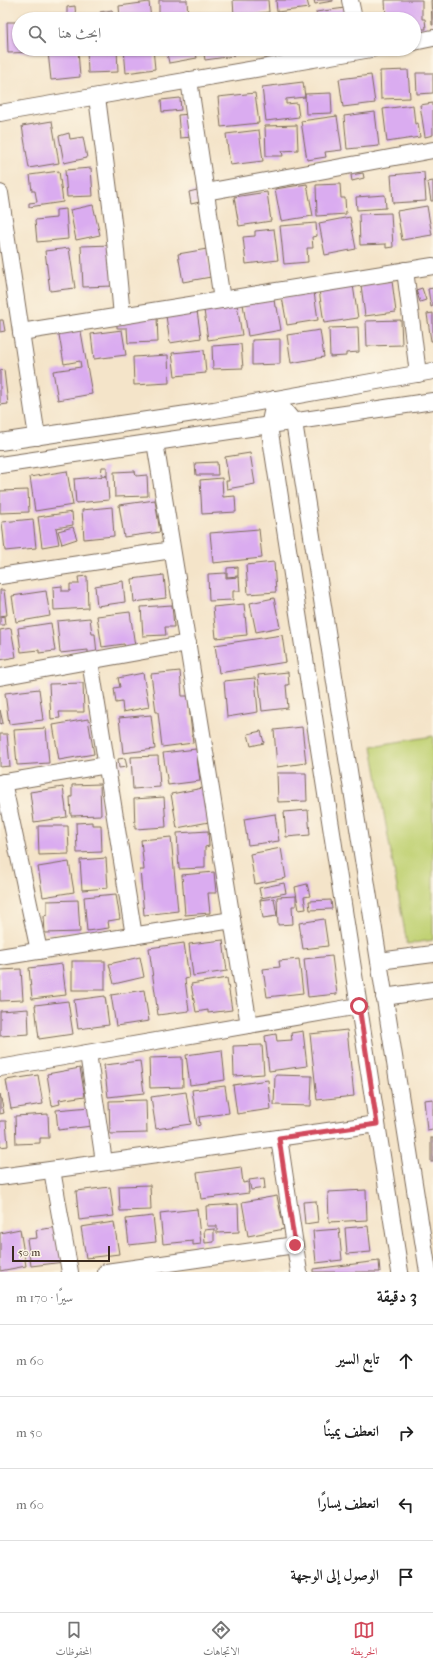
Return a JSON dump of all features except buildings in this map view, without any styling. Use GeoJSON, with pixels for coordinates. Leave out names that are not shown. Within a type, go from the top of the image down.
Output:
{"type":"FeatureCollection","features":[{"type":"Feature","properties":{"kind":"street"},"geometry":{"type":"LineString","coordinates":[[350,0],[353,12]]}},
{"type":"Feature","properties":{"kind":"street"},"geometry":{"type":"LineString","coordinates":[[421,41],[433,38]]}},
{"type":"Feature","properties":{"kind":"street"},"geometry":{"type":"LineString","coordinates":[[0,113],[328,56]]}},
{"type":"Feature","properties":{"kind":"street"},"geometry":{"type":"LineString","coordinates":[[189,80],[222,300]]}},
{"type":"Feature","properties":{"kind":"street"},"geometry":{"type":"LineString","coordinates":[[97,97],[114,230],[122,316]]}},
{"type":"Feature","properties":{"kind":"street"},"geometry":{"type":"LineString","coordinates":[[206,192],[433,150]]}},
{"type":"Feature","properties":{"kind":"street"},"geometry":{"type":"LineString","coordinates":[[0,193],[3,232],[21,332],[36,436]]}},
{"type":"Feature","properties":{"kind":"street"},"geometry":{"type":"LineString","coordinates":[[21,332],[433,266]]}},
{"type":"Feature","properties":{"kind":"street"},"geometry":{"type":"LineString","coordinates":[[0,442],[276,399],[426,373],[405,270]]}},
{"type":"Feature","properties":{"kind":"street"},"geometry":{"type":"LineString","coordinates":[[276,399],[294,422],[428,1272]]}},
{"type":"Feature","properties":{"kind":"street"},"geometry":{"type":"LineString","coordinates":[[276,399],[269,426],[400,1272]]}},
{"type":"Feature","properties":{"kind":"street"},"geometry":{"type":"LineString","coordinates":[[0,465],[433,401]]}},
{"type":"Feature","properties":{"kind":"street"},"geometry":{"type":"LineString","coordinates":[[155,442],[249,1025]]}},
{"type":"Feature","properties":{"kind":"street"},"geometry":{"type":"LineString","coordinates":[[0,576],[172,550]]}},
{"type":"Feature","properties":{"kind":"street"},"geometry":{"type":"LineString","coordinates":[[0,677],[188,643]]}},
{"type":"Feature","properties":{"kind":"street"},"geometry":{"type":"LineString","coordinates":[[90,661],[134,936]]}},
{"type":"Feature","properties":{"kind":"street"},"geometry":{"type":"LineString","coordinates":[[39,951],[1,782],[107,765]]}},
{"type":"Feature","properties":{"kind":"street"},"geometry":{"type":"LineString","coordinates":[[0,957],[232,920]]}},
{"type":"Feature","properties":{"kind":"street"},"geometry":{"type":"LineString","coordinates":[[379,961],[433,954]]}},
{"type":"Feature","properties":{"kind":"street"},"geometry":{"type":"LineString","coordinates":[[384,997],[433,990]]}},
{"type":"Feature","properties":{"kind":"street"},"geometry":{"type":"LineString","coordinates":[[0,1068],[359,1006]]}},
{"type":"Feature","properties":{"kind":"street"},"geometry":{"type":"LineString","coordinates":[[88,1052],[104,1162]]}},
{"type":"Feature","properties":{"kind":"street"},"geometry":{"type":"LineString","coordinates":[[0,1177],[377,1124]]}},
{"type":"Feature","properties":{"kind":"street"},"geometry":{"type":"LineString","coordinates":[[279,1138],[299,1272]]}},
{"type":"Feature","properties":{"kind":"street"},"geometry":{"type":"LineString","coordinates":[[52,1170],[70,1272]]}},
{"type":"Feature","properties":{"kind":"street"},"geometry":{"type":"LineString","coordinates":[[106,1272],[295,1245]]}},
{"type":"Feature","properties":{"kind":"green space"},"geometry":{"type":"Polygon","coordinates":[[[433,736],[433,940],[407,944],[372,746],[433,736]]]}},
{"type":"Feature","properties":{"kind":"route"},"geometry":{"type":"LineString","coordinates":[[295,1245],[279,1138],[377,1124],[359,1006]]}}]}
